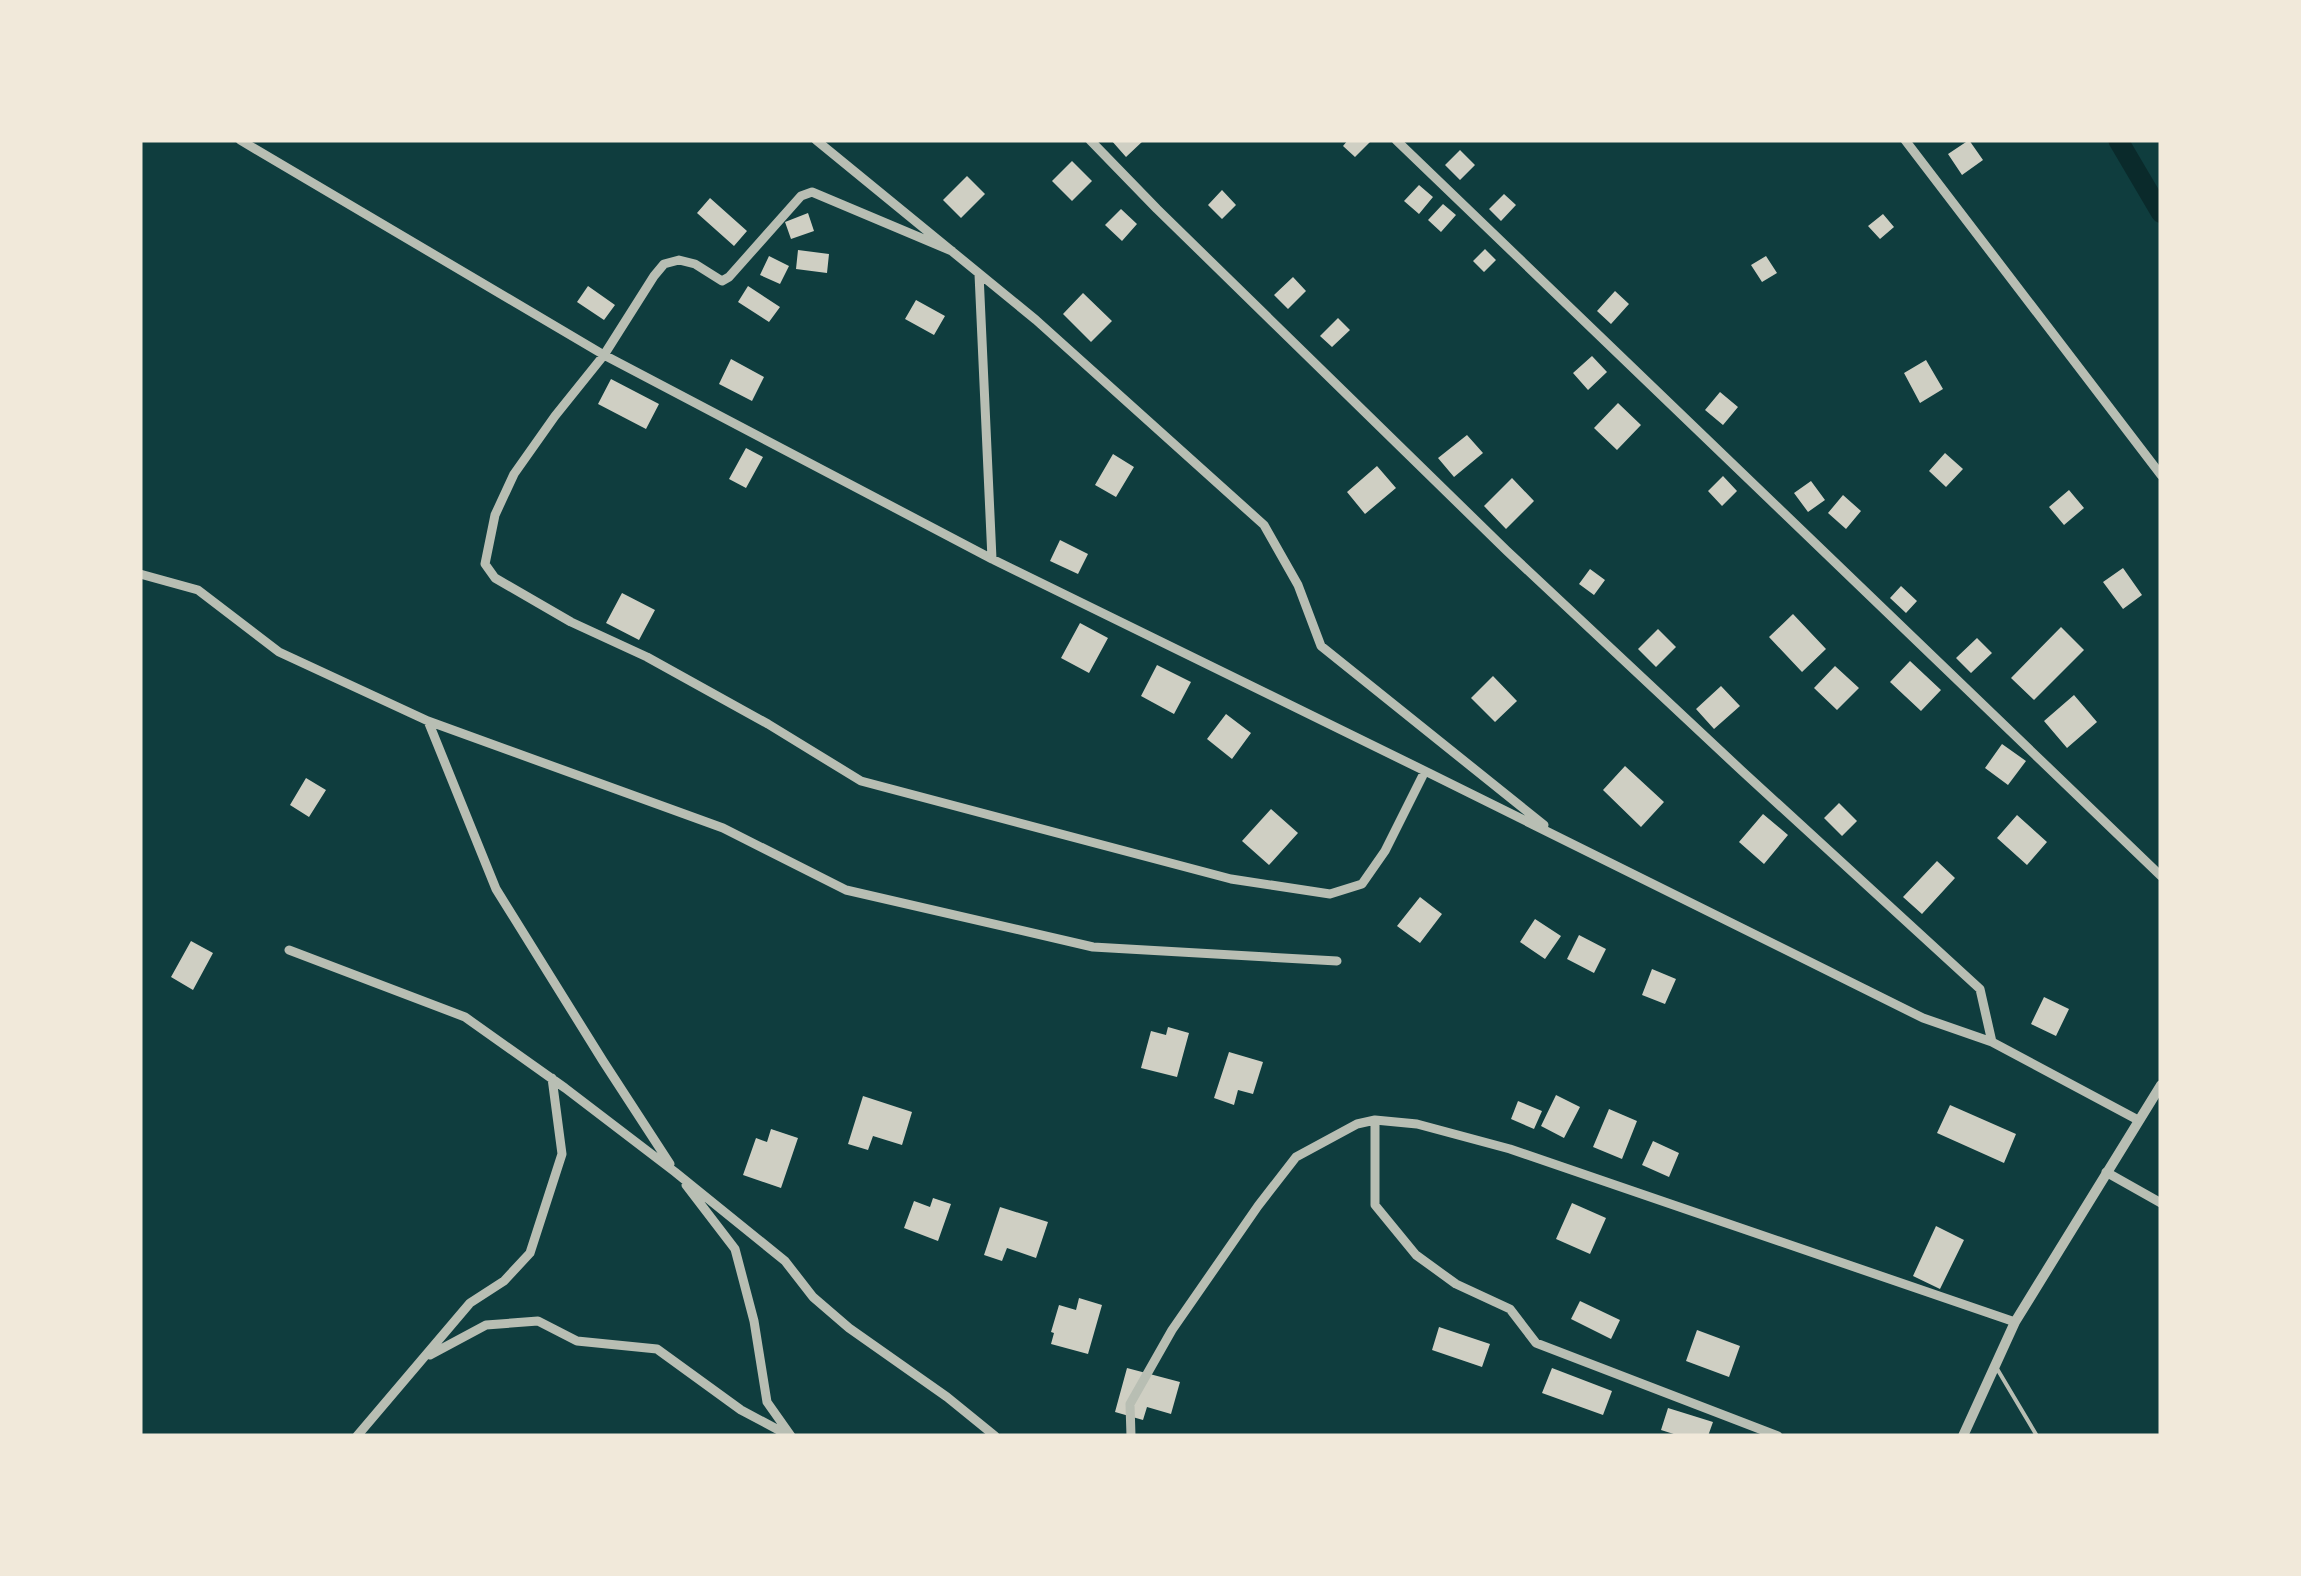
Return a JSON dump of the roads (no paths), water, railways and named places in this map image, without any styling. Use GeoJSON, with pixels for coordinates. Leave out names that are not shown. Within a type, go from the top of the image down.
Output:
{"type":"FeatureCollection","features":[{"type":"Feature","properties":{"kind":"street"},"geometry":{"type":"LineString","coordinates":[[240,140],[604,355],[992,560],[1923,1018],[1992,1042],[2138,1120]]}},
{"type":"Feature","properties":{"kind":"street"},"geometry":{"type":"LineString","coordinates":[[816,140],[1036,320],[1264,525],[1298,585],[1322,646],[1558,836]]}},
{"type":"Feature","properties":{"kind":"street"},"geometry":{"type":"LineString","coordinates":[[1090,140],[1508,551],[1980,989],[1992,1042]]}},
{"type":"Feature","properties":{"kind":"street"},"geometry":{"type":"LineString","coordinates":[[1396,140],[2161,876]]}},
{"type":"Feature","properties":{"kind":"street"},"geometry":{"type":"LineString","coordinates":[[1905,140],[2161,475]]}},
{"type":"Feature","properties":{"kind":"street"},"geometry":{"type":"LineString","coordinates":[[952,252],[812,192],[801,196],[729,277],[722,280],[695,264],[678,260],[664,264],[604,355],[514,474],[495,515],[484,564],[495,578],[571,622],[648,657],[861,781],[1231,879],[1330,894],[1362,884],[1384,851],[1425,771]]}},
{"type":"Feature","properties":{"kind":"street"},"geometry":{"type":"LineString","coordinates":[[979,274],[992,560]]}},
{"type":"Feature","properties":{"kind":"street"},"geometry":{"type":"LineString","coordinates":[[140,574],[198,590],[279,652],[428,721],[723,828],[846,890],[1093,947],[1338,961]]}},
{"type":"Feature","properties":{"kind":"street"},"geometry":{"type":"LineString","coordinates":[[428,721],[496,889],[675,1172],[736,1249],[754,1321],[766,1402],[789,1436]]}},
{"type":"Feature","properties":{"kind":"street"},"geometry":{"type":"LineString","coordinates":[[289,950],[465,1018],[552,1078],[675,1172],[784,1261],[813,1297],[849,1328],[995,1436]]}},
{"type":"Feature","properties":{"kind":"street"},"geometry":{"type":"LineString","coordinates":[[357,1436],[470,1303],[504,1281],[530,1253],[562,1154],[552,1078]]}},
{"type":"Feature","properties":{"kind":"street"},"geometry":{"type":"LineString","coordinates":[[1963,1436],[2015,1322],[2161,1085]]}},
{"type":"Feature","properties":{"kind":"street"},"geometry":{"type":"LineString","coordinates":[[1132,1436],[1130,1404],[1172,1330],[1258,1206],[1296,1157],[1357,1124],[1375,1120],[1417,1124],[1510,1149],[2015,1322]]}},
{"type":"Feature","properties":{"kind":"street"},"geometry":{"type":"LineString","coordinates":[[1375,1120],[1375,1205],[1416,1255],[1456,1284],[1510,1309],[1536,1343],[1778,1436]]}},
{"type":"Feature","properties":{"kind":"street"},"geometry":{"type":"LineString","coordinates":[[2106,1172],[2161,1203]]}},
{"type":"Feature","properties":{"kind":"street"},"geometry":{"type":"LineString","coordinates":[[424,1358],[486,1325],[538,1321],[577,1341],[657,1349],[742,1410],[789,1436]]}},
{"type":"Feature","properties":{"kind":"lane"},"geometry":{"type":"LineString","coordinates":[[1995,1366],[2037,1436]]}},
{"type":"Feature","properties":{"kind":"waterway"},"geometry":{"type":"LineString","coordinates":[[2118,140],[2161,213]]}}]}
